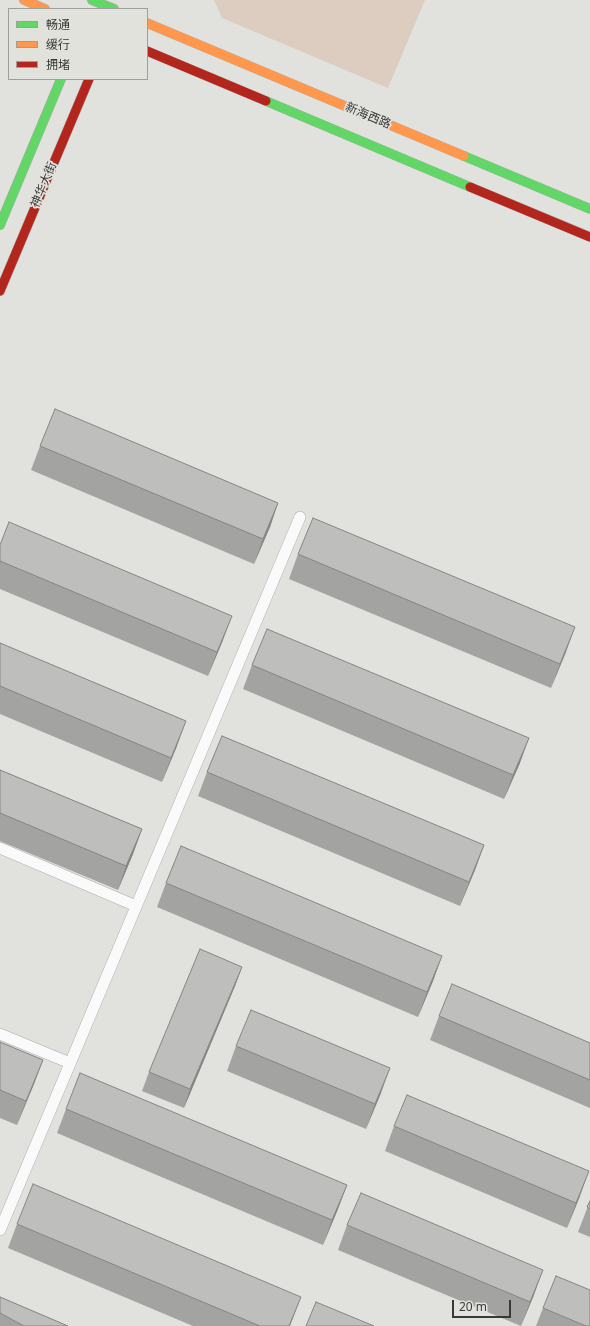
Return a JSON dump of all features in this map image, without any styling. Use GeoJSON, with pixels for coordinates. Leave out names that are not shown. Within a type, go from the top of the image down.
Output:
{"type":"FeatureCollection","features":[{"type":"Feature","properties":{"kind":"main road"},"geometry":{"type":"LineString","coordinates":[[24,0],[43,8]]}},
{"type":"Feature","properties":{"kind":"main road"},"geometry":{"type":"LineString","coordinates":[[93,0],[117,8]]}},
{"type":"Feature","properties":{"kind":"main road","name":"新海西路"},"geometry":{"type":"LineString","coordinates":[[148,23],[590,209]]}},
{"type":"Feature","properties":{"kind":"main road"},"geometry":{"type":"LineString","coordinates":[[148,51],[590,237]]}},
{"type":"Feature","properties":{"kind":"main road","name":"神华大街"},"geometry":{"type":"LineString","coordinates":[[0,226],[61,80]]}},
{"type":"Feature","properties":{"kind":"main road","name":"神华大街"},"geometry":{"type":"LineString","coordinates":[[0,291],[89,80]]}},
{"type":"Feature","properties":{"kind":"lane"},"geometry":{"type":"LineString","coordinates":[[0,1230],[300,517]]}},
{"type":"Feature","properties":{"kind":"lane"},"geometry":{"type":"LineString","coordinates":[[0,848],[136,906]]}},
{"type":"Feature","properties":{"kind":"lane"},"geometry":{"type":"LineString","coordinates":[[0,1034],[70,1063]]}},
{"type":"Feature","properties":{"kind":"shaded area"},"geometry":{"type":"Polygon","coordinates":[[[214,0],[425,0],[388,88],[222,18],[214,0]]]}},
{"type":"Feature","properties":{"kind":"building"},"geometry":{"type":"Polygon","coordinates":[[[55,409],[278,503],[263,539],[40,446],[55,409]]]}},
{"type":"Feature","properties":{"kind":"building"},"geometry":{"type":"Polygon","coordinates":[[[313,518],[575,627],[560,664],[298,554],[313,518]]]}},
{"type":"Feature","properties":{"kind":"building"},"geometry":{"type":"Polygon","coordinates":[[[9,522],[232,616],[217,652],[0,561],[0,545],[9,522]]]}},
{"type":"Feature","properties":{"kind":"building"},"geometry":{"type":"Polygon","coordinates":[[[267,629],[529,738],[513,775],[252,665],[267,629]]]}},
{"type":"Feature","properties":{"kind":"building"},"geometry":{"type":"Polygon","coordinates":[[[0,643],[186,721],[171,758],[0,686],[0,643]]]}},
{"type":"Feature","properties":{"kind":"building"},"geometry":{"type":"Polygon","coordinates":[[[222,736],[484,845],[469,882],[207,772],[222,736]]]}},
{"type":"Feature","properties":{"kind":"building"},"geometry":{"type":"Polygon","coordinates":[[[0,770],[142,829],[126,866],[0,813],[0,770]]]}},
{"type":"Feature","properties":{"kind":"building"},"geometry":{"type":"Polygon","coordinates":[[[181,846],[442,956],[427,992],[166,883],[181,846]]]}},
{"type":"Feature","properties":{"kind":"building"},"geometry":{"type":"Polygon","coordinates":[[[200,949],[242,967],[190,1089],[149,1072],[200,949]]]}},
{"type":"Feature","properties":{"kind":"building"},"geometry":{"type":"Polygon","coordinates":[[[452,984],[590,1043],[590,1080],[439,1016],[452,984]]]}},
{"type":"Feature","properties":{"kind":"building"},"geometry":{"type":"Polygon","coordinates":[[[251,1010],[390,1068],[375,1104],[236,1046],[251,1010]]]}},
{"type":"Feature","properties":{"kind":"building"},"geometry":{"type":"Polygon","coordinates":[[[0,1042],[43,1060],[26,1101],[0,1090],[0,1042]]]}},
{"type":"Feature","properties":{"kind":"building"},"geometry":{"type":"Polygon","coordinates":[[[80,1073],[347,1185],[332,1220],[66,1109],[80,1073]]]}},
{"type":"Feature","properties":{"kind":"building"},"geometry":{"type":"Polygon","coordinates":[[[407,1095],[589,1171],[576,1203],[394,1126],[407,1095]]]}},
{"type":"Feature","properties":{"kind":"building"},"geometry":{"type":"Polygon","coordinates":[[[33,1184],[301,1297],[289,1326],[260,1326],[17,1224],[33,1184]]]}},
{"type":"Feature","properties":{"kind":"building"},"geometry":{"type":"Polygon","coordinates":[[[361,1193],[543,1270],[530,1302],[347,1225],[361,1193]]]}},
{"type":"Feature","properties":{"kind":"building"},"geometry":{"type":"Polygon","coordinates":[[[590,1201],[590,1209],[587,1207],[590,1201]]]}},
{"type":"Feature","properties":{"kind":"building"},"geometry":{"type":"Polygon","coordinates":[[[556,1276],[590,1290],[590,1326],[586,1326],[543,1308],[556,1276]]]}},
{"type":"Feature","properties":{"kind":"building"},"geometry":{"type":"Polygon","coordinates":[[[0,1297],[68,1326],[24,1326],[0,1313],[0,1297]]]}},
{"type":"Feature","properties":{"kind":"building"},"geometry":{"type":"Polygon","coordinates":[[[316,1302],[374,1326],[306,1326],[316,1302]]]}},
{"type":"Feature","properties":{"kind":"traffic: fast"},"geometry":{"type":"LineString","coordinates":[[92,0],[112,8]]}},
{"type":"Feature","properties":{"kind":"traffic: fast"},"geometry":{"type":"LineString","coordinates":[[0,225],[61,80]]}},
{"type":"Feature","properties":{"kind":"traffic: fast"},"geometry":{"type":"LineString","coordinates":[[266,101],[470,187]]}},
{"type":"Feature","properties":{"kind":"traffic: fast"},"geometry":{"type":"LineString","coordinates":[[464,156],[590,209]]}},
{"type":"Feature","properties":{"kind":"traffic: slow"},"geometry":{"type":"LineString","coordinates":[[24,0],[43,8]]}},
{"type":"Feature","properties":{"kind":"traffic: slow"},"geometry":{"type":"LineString","coordinates":[[148,23],[464,156]]}},
{"type":"Feature","properties":{"kind":"traffic: jam"},"geometry":{"type":"LineString","coordinates":[[148,51],[266,101]]}},
{"type":"Feature","properties":{"kind":"traffic: jam"},"geometry":{"type":"LineString","coordinates":[[0,291],[89,80]]}},
{"type":"Feature","properties":{"kind":"traffic: jam"},"geometry":{"type":"LineString","coordinates":[[470,187],[590,237]]}}]}
